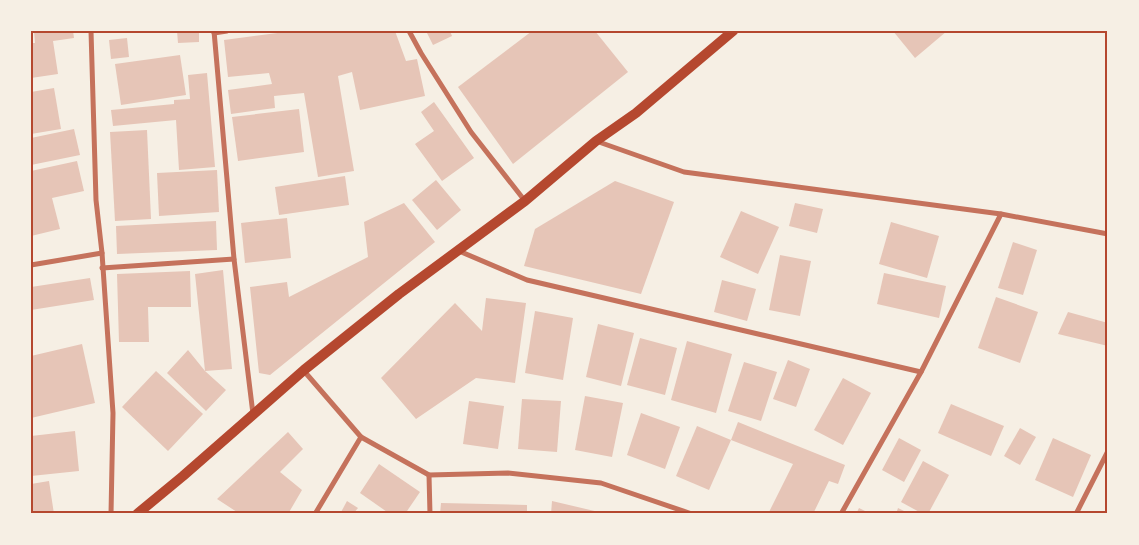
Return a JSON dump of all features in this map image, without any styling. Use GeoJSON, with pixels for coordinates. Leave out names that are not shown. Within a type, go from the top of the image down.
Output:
{"type":"FeatureCollection","features":[{"type":"Feature","properties":{"kind":"main road"},"geometry":{"type":"LineString","coordinates":[[137,514],[304,370],[399,294],[525,201],[596,141],[636,113],[733,31]]}},
{"type":"Feature","properties":{"kind":"street"},"geometry":{"type":"LineString","coordinates":[[91,31],[96,200],[102,253],[113,414],[111,514]]}},
{"type":"Feature","properties":{"kind":"street"},"geometry":{"type":"LineString","coordinates":[[227,31],[214,32],[234,259],[253,415]]}},
{"type":"Feature","properties":{"kind":"street"},"geometry":{"type":"LineString","coordinates":[[410,31],[421,53],[471,132],[525,201]]}},
{"type":"Feature","properties":{"kind":"street"},"geometry":{"type":"LineString","coordinates":[[596,141],[684,172],[1001,214],[1108,234]]}},
{"type":"Feature","properties":{"kind":"street"},"geometry":{"type":"LineString","coordinates":[[841,514],[921,372],[1001,214]]}},
{"type":"Feature","properties":{"kind":"street"},"geometry":{"type":"LineString","coordinates":[[458,250],[527,280],[921,372]]}},
{"type":"Feature","properties":{"kind":"street"},"geometry":{"type":"LineString","coordinates":[[31,265],[102,253]]}},
{"type":"Feature","properties":{"kind":"street"},"geometry":{"type":"LineString","coordinates":[[102,268],[234,259]]}},
{"type":"Feature","properties":{"kind":"street"},"geometry":{"type":"LineString","coordinates":[[304,370],[361,437],[429,475],[508,473],[600,482],[692,514]]}},
{"type":"Feature","properties":{"kind":"street"},"geometry":{"type":"LineString","coordinates":[[315,514],[361,437]]}},
{"type":"Feature","properties":{"kind":"street"},"geometry":{"type":"LineString","coordinates":[[1076,514],[1108,451]]}},
{"type":"Feature","properties":{"kind":"street"},"geometry":{"type":"LineString","coordinates":[[429,475],[430,514]]}},
{"type":"Feature","properties":{"kind":"building"},"geometry":{"type":"Polygon","coordinates":[[[34,31],[73,31],[74,38],[53,41],[58,74],[31,78],[31,43],[35,43],[34,31]]]}},
{"type":"Feature","properties":{"kind":"building"},"geometry":{"type":"Polygon","coordinates":[[[177,31],[199,31],[199,42],[178,43],[177,31]]]}},
{"type":"Feature","properties":{"kind":"building"},"geometry":{"type":"Polygon","coordinates":[[[293,31],[395,31],[406,61],[417,59],[425,96],[360,110],[352,72],[338,76],[354,171],[318,177],[304,93],[274,96],[275,108],[231,114],[228,90],[272,84],[269,73],[228,77],[224,40],[293,31]]]}},
{"type":"Feature","properties":{"kind":"building"},"geometry":{"type":"Polygon","coordinates":[[[426,31],[450,31],[452,36],[433,45],[426,31]]]}},
{"type":"Feature","properties":{"kind":"building"},"geometry":{"type":"Polygon","coordinates":[[[532,31],[595,31],[628,72],[513,164],[458,87],[532,31]]]}},
{"type":"Feature","properties":{"kind":"building"},"geometry":{"type":"Polygon","coordinates":[[[893,31],[947,31],[915,58],[893,31]]]}},
{"type":"Feature","properties":{"kind":"building"},"geometry":{"type":"Polygon","coordinates":[[[127,38],[129,57],[111,59],[109,40],[127,38]]]}},
{"type":"Feature","properties":{"kind":"building"},"geometry":{"type":"Polygon","coordinates":[[[180,55],[186,95],[121,105],[115,64],[180,55]]]}},
{"type":"Feature","properties":{"kind":"building"},"geometry":{"type":"Polygon","coordinates":[[[207,73],[215,167],[179,170],[176,120],[113,126],[111,110],[174,104],[174,100],[190,99],[188,75],[207,73]]]}},
{"type":"Feature","properties":{"kind":"building"},"geometry":{"type":"Polygon","coordinates":[[[54,88],[61,129],[31,134],[31,92],[54,88]]]}},
{"type":"Feature","properties":{"kind":"building"},"geometry":{"type":"Polygon","coordinates":[[[434,102],[474,158],[442,181],[415,144],[434,131],[421,112],[434,102]]]}},
{"type":"Feature","properties":{"kind":"building"},"geometry":{"type":"Polygon","coordinates":[[[299,109],[304,152],[238,161],[232,117],[299,109]]]}},
{"type":"Feature","properties":{"kind":"building"},"geometry":{"type":"Polygon","coordinates":[[[74,129],[80,155],[31,165],[31,138],[74,129]]]}},
{"type":"Feature","properties":{"kind":"building"},"geometry":{"type":"Polygon","coordinates":[[[147,130],[151,219],[115,221],[110,132],[147,130]]]}},
{"type":"Feature","properties":{"kind":"building"},"geometry":{"type":"Polygon","coordinates":[[[77,161],[84,191],[52,198],[60,229],[31,236],[31,171],[77,161]]]}},
{"type":"Feature","properties":{"kind":"building"},"geometry":{"type":"Polygon","coordinates":[[[217,170],[219,212],[159,216],[157,173],[217,170]]]}},
{"type":"Feature","properties":{"kind":"building"},"geometry":{"type":"Polygon","coordinates":[[[345,176],[349,205],[279,215],[275,187],[345,176]]]}},
{"type":"Feature","properties":{"kind":"building"},"geometry":{"type":"Polygon","coordinates":[[[436,180],[461,210],[437,230],[412,200],[436,180]]]}},
{"type":"Feature","properties":{"kind":"building"},"geometry":{"type":"Polygon","coordinates":[[[615,181],[674,202],[641,294],[524,266],[535,229],[615,181]]]}},
{"type":"Feature","properties":{"kind":"building"},"geometry":{"type":"Polygon","coordinates":[[[404,203],[435,242],[270,375],[259,373],[250,287],[287,282],[289,297],[368,257],[364,222],[404,203]]]}},
{"type":"Feature","properties":{"kind":"building"},"geometry":{"type":"Polygon","coordinates":[[[795,203],[823,209],[817,233],[789,226],[795,203]]]}},
{"type":"Feature","properties":{"kind":"building"},"geometry":{"type":"Polygon","coordinates":[[[741,211],[779,227],[758,274],[720,257],[741,211]]]}},
{"type":"Feature","properties":{"kind":"building"},"geometry":{"type":"Polygon","coordinates":[[[287,218],[291,258],[245,263],[241,223],[287,218]]]}},
{"type":"Feature","properties":{"kind":"building"},"geometry":{"type":"Polygon","coordinates":[[[216,221],[217,250],[117,254],[116,226],[216,221]]]}},
{"type":"Feature","properties":{"kind":"building"},"geometry":{"type":"Polygon","coordinates":[[[891,222],[939,236],[927,278],[879,264],[891,222]]]}},
{"type":"Feature","properties":{"kind":"building"},"geometry":{"type":"Polygon","coordinates":[[[1013,242],[1037,250],[1023,295],[998,288],[1013,242]]]}},
{"type":"Feature","properties":{"kind":"building"},"geometry":{"type":"Polygon","coordinates":[[[780,255],[811,261],[800,316],[769,310],[780,255]]]}},
{"type":"Feature","properties":{"kind":"building"},"geometry":{"type":"Polygon","coordinates":[[[223,270],[232,369],[205,371],[195,274],[223,270]]]}},
{"type":"Feature","properties":{"kind":"building"},"geometry":{"type":"Polygon","coordinates":[[[190,271],[191,307],[148,307],[149,342],[119,342],[117,274],[190,271]]]}},
{"type":"Feature","properties":{"kind":"building"},"geometry":{"type":"Polygon","coordinates":[[[884,273],[946,286],[939,318],[877,304],[884,273]]]}},
{"type":"Feature","properties":{"kind":"building"},"geometry":{"type":"Polygon","coordinates":[[[90,278],[94,300],[31,310],[31,287],[90,278]]]}},
{"type":"Feature","properties":{"kind":"building"},"geometry":{"type":"Polygon","coordinates":[[[722,280],[756,289],[747,321],[714,312],[722,280]]]}},
{"type":"Feature","properties":{"kind":"building"},"geometry":{"type":"Polygon","coordinates":[[[996,297],[1038,312],[1020,363],[978,348],[996,297]]]}},
{"type":"Feature","properties":{"kind":"building"},"geometry":{"type":"Polygon","coordinates":[[[486,298],[526,303],[515,383],[476,378],[416,419],[381,378],[455,303],[482,331],[486,298]]]}},
{"type":"Feature","properties":{"kind":"building"},"geometry":{"type":"Polygon","coordinates":[[[535,311],[573,318],[563,380],[525,373],[535,311]]]}},
{"type":"Feature","properties":{"kind":"building"},"geometry":{"type":"Polygon","coordinates":[[[1068,312],[1108,323],[1108,346],[1058,334],[1068,312]]]}},
{"type":"Feature","properties":{"kind":"building"},"geometry":{"type":"Polygon","coordinates":[[[598,324],[634,333],[621,386],[586,377],[598,324]]]}},
{"type":"Feature","properties":{"kind":"building"},"geometry":{"type":"Polygon","coordinates":[[[640,338],[677,348],[665,395],[627,385],[640,338]]]}},
{"type":"Feature","properties":{"kind":"building"},"geometry":{"type":"Polygon","coordinates":[[[687,341],[732,354],[716,413],[671,400],[687,341]]]}},
{"type":"Feature","properties":{"kind":"building"},"geometry":{"type":"Polygon","coordinates":[[[82,344],[95,403],[31,418],[31,356],[82,344]]]}},
{"type":"Feature","properties":{"kind":"building"},"geometry":{"type":"Polygon","coordinates":[[[188,350],[205,371],[226,390],[206,411],[167,373],[188,350]]]}},
{"type":"Feature","properties":{"kind":"building"},"geometry":{"type":"Polygon","coordinates":[[[788,360],[810,369],[796,407],[773,399],[788,360]]]}},
{"type":"Feature","properties":{"kind":"building"},"geometry":{"type":"Polygon","coordinates":[[[744,362],[777,372],[761,421],[728,411],[744,362]]]}},
{"type":"Feature","properties":{"kind":"building"},"geometry":{"type":"Polygon","coordinates":[[[156,371],[203,414],[168,451],[122,407],[156,371]]]}},
{"type":"Feature","properties":{"kind":"building"},"geometry":{"type":"Polygon","coordinates":[[[843,378],[871,393],[843,445],[814,430],[843,378]]]}},
{"type":"Feature","properties":{"kind":"building"},"geometry":{"type":"Polygon","coordinates":[[[585,396],[623,403],[612,457],[575,450],[585,396]]]}},
{"type":"Feature","properties":{"kind":"building"},"geometry":{"type":"Polygon","coordinates":[[[522,399],[561,401],[557,452],[518,449],[522,399]]]}},
{"type":"Feature","properties":{"kind":"building"},"geometry":{"type":"Polygon","coordinates":[[[469,401],[504,406],[498,449],[463,444],[469,401]]]}},
{"type":"Feature","properties":{"kind":"building"},"geometry":{"type":"Polygon","coordinates":[[[951,404],[1004,426],[991,456],[938,433],[951,404]]]}},
{"type":"Feature","properties":{"kind":"building"},"geometry":{"type":"Polygon","coordinates":[[[641,413],[680,427],[665,469],[627,455],[641,413]]]}},
{"type":"Feature","properties":{"kind":"building"},"geometry":{"type":"Polygon","coordinates":[[[738,422],[845,465],[838,484],[829,481],[813,514],[768,514],[793,464],[731,440],[738,422]]]}},
{"type":"Feature","properties":{"kind":"building"},"geometry":{"type":"Polygon","coordinates":[[[697,426],[731,440],[709,490],[676,476],[697,426]]]}},
{"type":"Feature","properties":{"kind":"building"},"geometry":{"type":"Polygon","coordinates":[[[1020,428],[1036,437],[1020,465],[1004,456],[1020,428]]]}},
{"type":"Feature","properties":{"kind":"building"},"geometry":{"type":"Polygon","coordinates":[[[75,431],[79,471],[31,476],[31,436],[75,431]]]}},
{"type":"Feature","properties":{"kind":"building"},"geometry":{"type":"Polygon","coordinates":[[[288,432],[303,449],[280,472],[302,490],[288,514],[240,514],[217,499],[288,432]]]}},
{"type":"Feature","properties":{"kind":"building"},"geometry":{"type":"Polygon","coordinates":[[[899,438],[921,450],[904,482],[882,470],[899,438]]]}},
{"type":"Feature","properties":{"kind":"building"},"geometry":{"type":"Polygon","coordinates":[[[1053,438],[1091,455],[1073,497],[1035,480],[1053,438]]]}},
{"type":"Feature","properties":{"kind":"building"},"geometry":{"type":"Polygon","coordinates":[[[923,461],[949,475],[928,514],[923,514],[901,502],[923,461]]]}},
{"type":"Feature","properties":{"kind":"building"},"geometry":{"type":"Polygon","coordinates":[[[379,464],[420,492],[405,514],[390,514],[360,493],[379,464]]]}},
{"type":"Feature","properties":{"kind":"building"},"geometry":{"type":"Polygon","coordinates":[[[49,481],[54,514],[31,514],[31,484],[49,481]]]}},
{"type":"Feature","properties":{"kind":"building"},"geometry":{"type":"Polygon","coordinates":[[[347,501],[358,508],[353,514],[340,514],[347,501]]]}},
{"type":"Feature","properties":{"kind":"building"},"geometry":{"type":"Polygon","coordinates":[[[552,501],[603,513],[603,514],[551,514],[552,501]]]}},
{"type":"Feature","properties":{"kind":"building"},"geometry":{"type":"Polygon","coordinates":[[[441,503],[527,505],[527,514],[440,514],[441,503]]]}},
{"type":"Feature","properties":{"kind":"building"},"geometry":{"type":"Polygon","coordinates":[[[859,508],[871,514],[856,514],[859,508]]]}},
{"type":"Feature","properties":{"kind":"building"},"geometry":{"type":"Polygon","coordinates":[[[898,508],[910,514],[896,514],[898,508]]]}}]}
